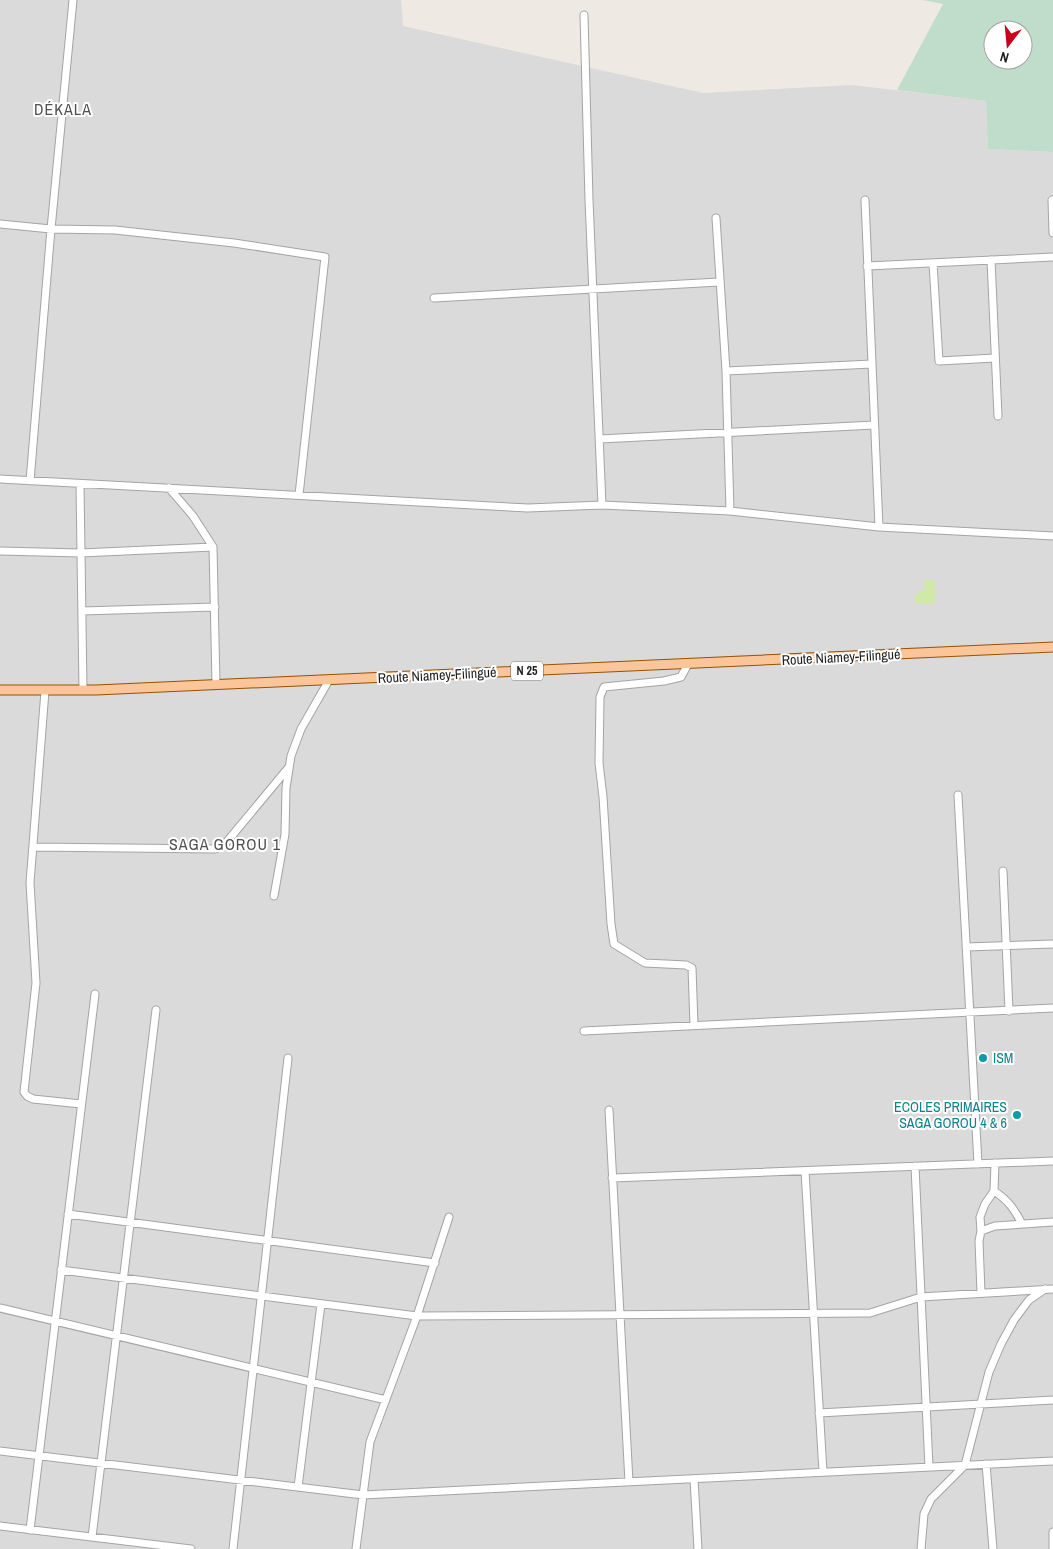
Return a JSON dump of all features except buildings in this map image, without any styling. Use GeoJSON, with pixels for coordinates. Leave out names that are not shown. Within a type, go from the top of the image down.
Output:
{"type":"FeatureCollection","features":[{"type":"Feature","properties":{"kind":"main road","name":"Route Niamey-Filingué"},"geometry":{"type":"LineString","coordinates":[[0,690],[45,691],[216,685],[1053,647]]}},
{"type":"Feature","properties":{"kind":"street"},"geometry":{"type":"LineString","coordinates":[[30,481],[51,229],[73,0]]}},
{"type":"Feature","properties":{"kind":"street"},"geometry":{"type":"LineString","coordinates":[[584,15],[602,505]]}},
{"type":"Feature","properties":{"kind":"street"},"geometry":{"type":"LineString","coordinates":[[864,200],[879,527]]}},
{"type":"Feature","properties":{"kind":"street"},"geometry":{"type":"LineString","coordinates":[[1052,200],[1053,233]]}},
{"type":"Feature","properties":{"kind":"street"},"geometry":{"type":"LineString","coordinates":[[716,218],[726,371],[730,510]]}},
{"type":"Feature","properties":{"kind":"street"},"geometry":{"type":"LineString","coordinates":[[0,224],[51,229],[115,230],[234,243],[325,257],[299,495]]}},
{"type":"Feature","properties":{"kind":"street"},"geometry":{"type":"LineString","coordinates":[[867,266],[1053,257]]}},
{"type":"Feature","properties":{"kind":"street"},"geometry":{"type":"LineString","coordinates":[[991,260],[998,416]]}},
{"type":"Feature","properties":{"kind":"street"},"geometry":{"type":"LineString","coordinates":[[933,263],[938,360],[995,358]]}},
{"type":"Feature","properties":{"kind":"street"},"geometry":{"type":"LineString","coordinates":[[434,298],[719,282]]}},
{"type":"Feature","properties":{"kind":"street"},"geometry":{"type":"LineString","coordinates":[[726,371],[872,364]]}},
{"type":"Feature","properties":{"kind":"street"},"geometry":{"type":"LineString","coordinates":[[600,439],[874,425]]}},
{"type":"Feature","properties":{"kind":"street"},"geometry":{"type":"LineString","coordinates":[[0,479],[528,508],[602,505],[730,510],[879,527],[1053,536]]}},
{"type":"Feature","properties":{"kind":"street"},"geometry":{"type":"LineString","coordinates":[[80,484],[83,690]]}},
{"type":"Feature","properties":{"kind":"street"},"geometry":{"type":"LineString","coordinates":[[169,488],[193,516],[214,547],[216,685]]}},
{"type":"Feature","properties":{"kind":"street"},"geometry":{"type":"LineString","coordinates":[[0,551],[81,553],[214,547]]}},
{"type":"Feature","properties":{"kind":"street"},"geometry":{"type":"LineString","coordinates":[[82,611],[215,607]]}},
{"type":"Feature","properties":{"kind":"street"},"geometry":{"type":"LineString","coordinates":[[688,664],[681,676],[672,679],[604,687],[600,697],[599,763],[614,944],[645,963],[686,965],[692,968],[694,1026]]}},
{"type":"Feature","properties":{"kind":"street"},"geometry":{"type":"LineString","coordinates":[[274,896],[285,837],[286,788],[291,756],[301,729],[329,680]]}},
{"type":"Feature","properties":{"kind":"street"},"geometry":{"type":"LineString","coordinates":[[45,691],[30,883],[36,982],[24,1092],[33,1099],[81,1104]]}},
{"type":"Feature","properties":{"kind":"street"},"geometry":{"type":"LineString","coordinates":[[33,847],[216,849],[225,844],[289,767]]}},
{"type":"Feature","properties":{"kind":"street"},"geometry":{"type":"LineString","coordinates":[[958,795],[978,1164]]}},
{"type":"Feature","properties":{"kind":"street"},"geometry":{"type":"LineString","coordinates":[[1004,871],[1009,1011]]}},
{"type":"Feature","properties":{"kind":"street"},"geometry":{"type":"LineString","coordinates":[[966,947],[1053,944]]}},
{"type":"Feature","properties":{"kind":"street"},"geometry":{"type":"LineString","coordinates":[[30,1530],[95,994]]}},
{"type":"Feature","properties":{"kind":"street"},"geometry":{"type":"LineString","coordinates":[[584,1031],[1053,1008]]}},
{"type":"Feature","properties":{"kind":"street"},"geometry":{"type":"LineString","coordinates":[[92,1537],[156,1010]]}},
{"type":"Feature","properties":{"kind":"street"},"geometry":{"type":"LineString","coordinates":[[233,1549],[288,1058]]}},
{"type":"Feature","properties":{"kind":"street"},"geometry":{"type":"LineString","coordinates":[[609,1110],[629,1482]]}},
{"type":"Feature","properties":{"kind":"street"},"geometry":{"type":"LineString","coordinates":[[612,1178],[1053,1161]]}},
{"type":"Feature","properties":{"kind":"street"},"geometry":{"type":"LineString","coordinates":[[981,1293],[980,1217],[985,1204],[994,1191],[995,1163]]}},
{"type":"Feature","properties":{"kind":"street"},"geometry":{"type":"LineString","coordinates":[[915,1166],[929,1467]]}},
{"type":"Feature","properties":{"kind":"street"},"geometry":{"type":"LineString","coordinates":[[805,1171],[823,1472]]}},
{"type":"Feature","properties":{"kind":"street"},"geometry":{"type":"LineString","coordinates":[[994,1191],[1006,1199],[1022,1224]]}},
{"type":"Feature","properties":{"kind":"street"},"geometry":{"type":"LineString","coordinates":[[68,1214],[435,1262]]}},
{"type":"Feature","properties":{"kind":"street"},"geometry":{"type":"LineString","coordinates":[[356,1549],[370,1442],[417,1316],[450,1217]]}},
{"type":"Feature","properties":{"kind":"street"},"geometry":{"type":"LineString","coordinates":[[981,1231],[995,1226],[1053,1222]]}},
{"type":"Feature","properties":{"kind":"street"},"geometry":{"type":"LineString","coordinates":[[61,1270],[417,1316],[870,1313],[921,1297],[1049,1289]]}},
{"type":"Feature","properties":{"kind":"street"},"geometry":{"type":"LineString","coordinates":[[921,1549],[924,1514],[931,1498],[965,1465],[989,1372],[1014,1320],[1029,1300],[1049,1289]]}},
{"type":"Feature","properties":{"kind":"street"},"geometry":{"type":"LineString","coordinates":[[298,1487],[320,1304]]}},
{"type":"Feature","properties":{"kind":"street"},"geometry":{"type":"LineString","coordinates":[[0,1308],[386,1400]]}},
{"type":"Feature","properties":{"kind":"street"},"geometry":{"type":"LineString","coordinates":[[819,1413],[1053,1400]]}},
{"type":"Feature","properties":{"kind":"street"},"geometry":{"type":"LineString","coordinates":[[0,1451],[363,1495],[1053,1461]]}},
{"type":"Feature","properties":{"kind":"street"},"geometry":{"type":"LineString","coordinates":[[986,1464],[993,1549]]}},
{"type":"Feature","properties":{"kind":"street"},"geometry":{"type":"LineString","coordinates":[[694,1479],[698,1549]]}},
{"type":"Feature","properties":{"kind":"street"},"geometry":{"type":"LineString","coordinates":[[0,1526],[191,1549]]}},
{"type":"Feature","properties":{"kind":"street"},"geometry":{"type":"LineString","coordinates":[[1053,1532],[1053,1549]]}},
{"type":"Feature","properties":{"kind":"shaded area"},"geometry":{"type":"Polygon","coordinates":[[[0,0],[401,0],[403,26],[703,93],[852,85],[986,101],[988,149],[1053,152],[1053,1549],[0,1549],[0,0]]]}},
{"type":"Feature","properties":{"kind":"green space"},"geometry":{"type":"Polygon","coordinates":[[[923,0],[1053,0],[1053,152],[988,149],[986,101],[897,90],[943,4],[923,0]]]}},
{"type":"Feature","properties":{"kind":"green space"},"geometry":{"type":"Polygon","coordinates":[[[924,580],[935,580],[936,603],[915,604],[915,594],[925,590],[924,580]]]}},
{"type":"Feature","properties":{"kind":"place","name":"ISM"},"geometry":{"type":"Point","coordinates":[983,1058]}},
{"type":"Feature","properties":{"kind":"place","name":"ECOLES PRIMAIRES SAGA GOROU 4 & 6"},"geometry":{"type":"Point","coordinates":[1017,1115]}},
{"type":"Feature","properties":{"kind":"district","name":"DÉKALA"},"geometry":{"type":"Point","coordinates":[63,109]}},
{"type":"Feature","properties":{"kind":"district","name":"SAGA GOROU 1"},"geometry":{"type":"Point","coordinates":[225,844]}}]}
